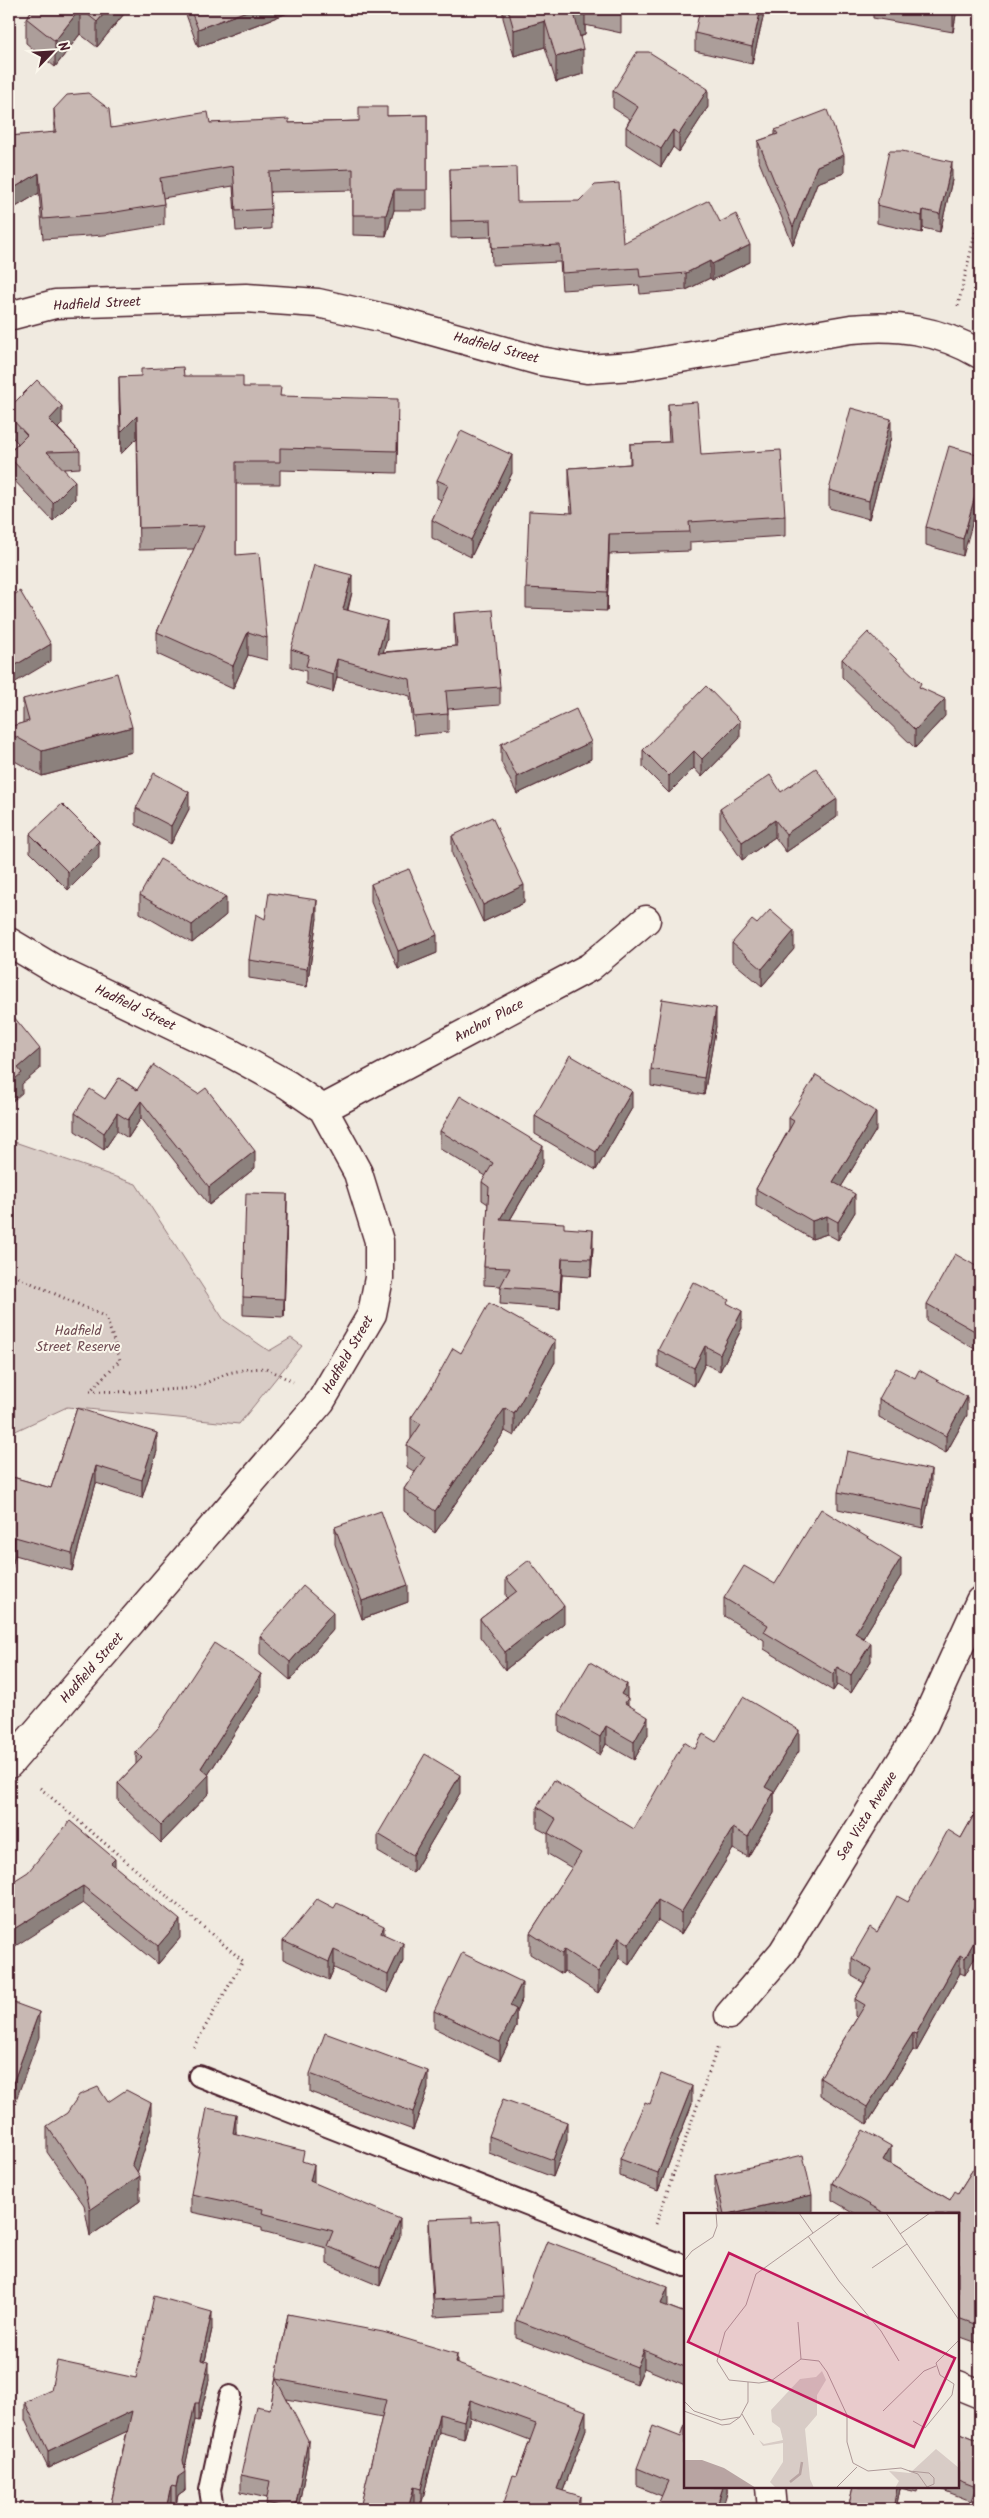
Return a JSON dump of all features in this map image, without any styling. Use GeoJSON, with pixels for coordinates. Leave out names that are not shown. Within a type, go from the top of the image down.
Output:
{"type":"FeatureCollection","features":[{"type":"Feature","properties":{"kind":"street","name":"Hadfield Street"},"geometry":{"type":"LineString","coordinates":[[9,316],[54,304],[246,298],[318,303],[393,320],[540,361],[587,368],[633,366],[851,329],[884,326],[915,329],[960,342],[980,354]]}},
{"type":"Feature","properties":{"kind":"street","name":"Anchor Place"},"geometry":{"type":"LineString","coordinates":[[323,1108],[590,967],[646,920]]}},
{"type":"Feature","properties":{"kind":"street","name":"Hadfield Street"},"geometry":{"type":"LineString","coordinates":[[9,942],[56,970],[232,1054],[288,1085],[323,1108],[358,1173],[379,1241],[379,1278],[372,1314],[321,1401],[9,1764]]}},
{"type":"Feature","properties":{"kind":"street","name":"Sea Vista Avenue"},"geometry":{"type":"LineString","coordinates":[[729,2015],[783,1952],[918,1732],[980,1601]]}},
{"type":"Feature","properties":{"kind":"street"},"geometry":{"type":"LineString","coordinates":[[959,2385],[980,2394]]}},
{"type":"Feature","properties":{"kind":"street"},"geometry":{"type":"LineString","coordinates":[[770,2488],[772,2509]]}},
{"type":"Feature","properties":{"kind":"lane"},"geometry":{"type":"LineString","coordinates":[[199,2076],[684,2266]]}},
{"type":"Feature","properties":{"kind":"lane"},"geometry":{"type":"LineString","coordinates":[[213,2509],[210,2490],[230,2396]]}},
{"type":"Feature","properties":{"kind":"path"},"geometry":{"type":"LineString","coordinates":[[958,306],[980,212]]}},
{"type":"Feature","properties":{"kind":"path"},"geometry":{"type":"LineString","coordinates":[[9,1273],[106,1317],[120,1360],[90,1391],[133,1392],[196,1388],[228,1373],[266,1368],[293,1382]]}},
{"type":"Feature","properties":{"kind":"path"},"geometry":{"type":"LineString","coordinates":[[40,1788],[243,1961],[188,2057],[199,2076]]}},
{"type":"Feature","properties":{"kind":"path"},"geometry":{"type":"LineString","coordinates":[[654,2232],[729,2015]]}},
{"type":"Feature","properties":{"kind":"green space","name":"Hadfield Street Reserve"},"geometry":{"type":"Polygon","coordinates":[[[9,1140],[136,1184],[224,1320],[269,1351],[291,1338],[302,1346],[239,1424],[67,1407],[9,1434],[9,1140]]]}},
{"type":"Feature","properties":{"kind":"building"},"geometry":{"type":"Polygon","coordinates":[[[33,9],[80,9],[55,41],[26,18],[33,9]]]}},
{"type":"Feature","properties":{"kind":"building"},"geometry":{"type":"Polygon","coordinates":[[[81,9],[108,9],[97,22],[81,9]]]}},
{"type":"Feature","properties":{"kind":"building"},"geometry":{"type":"Polygon","coordinates":[[[190,9],[252,9],[198,29],[190,9]]]}},
{"type":"Feature","properties":{"kind":"building"},"geometry":{"type":"Polygon","coordinates":[[[508,9],[585,10],[574,13],[583,49],[556,57],[545,21],[514,30],[508,9]]]}},
{"type":"Feature","properties":{"kind":"building"},"geometry":{"type":"Polygon","coordinates":[[[700,9],[761,9],[752,47],[695,33],[700,9]]]}},
{"type":"Feature","properties":{"kind":"building"},"geometry":{"type":"Polygon","coordinates":[[[923,9],[954,9],[953,14],[923,9]]]}},
{"type":"Feature","properties":{"kind":"building"},"geometry":{"type":"Polygon","coordinates":[[[637,52],[649,52],[708,89],[679,134],[673,130],[661,149],[626,127],[638,107],[613,91],[637,52]]]}},
{"type":"Feature","properties":{"kind":"building"},"geometry":{"type":"Polygon","coordinates":[[[88,93],[109,109],[111,128],[208,112],[210,123],[289,119],[289,123],[359,121],[359,107],[387,107],[387,116],[427,115],[427,190],[394,190],[386,215],[353,215],[353,169],[269,172],[271,209],[236,211],[233,166],[160,178],[164,204],[104,214],[43,219],[39,173],[9,191],[9,136],[56,132],[54,109],[67,95],[88,93]]]}},
{"type":"Feature","properties":{"kind":"building"},"geometry":{"type":"Polygon","coordinates":[[[827,110],[844,155],[817,166],[793,227],[758,141],[778,134],[775,130],[827,110]]]}},
{"type":"Feature","properties":{"kind":"building"},"geometry":{"type":"Polygon","coordinates":[[[889,151],[902,151],[952,162],[940,214],[923,210],[922,216],[877,205],[889,151]]]}},
{"type":"Feature","properties":{"kind":"building"},"geometry":{"type":"Polygon","coordinates":[[[516,167],[517,202],[579,201],[595,185],[619,183],[623,243],[709,200],[720,222],[736,214],[750,245],[712,264],[710,261],[686,273],[640,277],[639,268],[562,273],[560,245],[492,248],[491,220],[451,221],[450,169],[516,167]]]}},
{"type":"Feature","properties":{"kind":"building"},"geometry":{"type":"Polygon","coordinates":[[[183,367],[184,376],[243,376],[243,387],[281,387],[280,396],[398,399],[397,451],[280,448],[280,462],[236,462],[236,555],[259,553],[267,638],[248,632],[233,666],[157,632],[204,526],[139,528],[137,416],[121,432],[119,377],[141,376],[141,369],[183,367]]]}},
{"type":"Feature","properties":{"kind":"building"},"geometry":{"type":"Polygon","coordinates":[[[37,380],[62,406],[49,420],[80,451],[47,452],[75,481],[53,503],[9,457],[9,453],[27,435],[9,416],[9,408],[37,380]]]}},
{"type":"Feature","properties":{"kind":"building"},"geometry":{"type":"Polygon","coordinates":[[[697,402],[701,455],[781,450],[785,516],[689,522],[690,532],[609,534],[607,592],[526,588],[529,511],[573,513],[569,468],[631,464],[630,444],[671,442],[668,404],[697,402]]]}},
{"type":"Feature","properties":{"kind":"building"},"geometry":{"type":"Polygon","coordinates":[[[851,408],[891,419],[869,501],[829,490],[851,408]]]}},
{"type":"Feature","properties":{"kind":"building"},"geometry":{"type":"Polygon","coordinates":[[[461,431],[512,455],[471,540],[432,520],[448,485],[437,480],[461,431]]]}},
{"type":"Feature","properties":{"kind":"building"},"geometry":{"type":"Polygon","coordinates":[[[949,446],[980,455],[980,478],[963,539],[926,527],[949,446]]]}},
{"type":"Feature","properties":{"kind":"building"},"geometry":{"type":"Polygon","coordinates":[[[314,565],[352,575],[343,609],[387,621],[378,653],[457,646],[454,613],[493,610],[500,687],[446,691],[448,714],[414,717],[410,679],[337,659],[333,674],[306,666],[309,655],[291,649],[314,565]]]}},
{"type":"Feature","properties":{"kind":"building"},"geometry":{"type":"Polygon","coordinates":[[[20,591],[51,644],[9,669],[9,598],[20,591]]]}},
{"type":"Feature","properties":{"kind":"building"},"geometry":{"type":"Polygon","coordinates":[[[868,632],[921,683],[919,687],[945,699],[915,730],[842,659],[868,632]]]}},
{"type":"Feature","properties":{"kind":"building"},"geometry":{"type":"Polygon","coordinates":[[[117,673],[132,727],[42,751],[9,733],[9,727],[29,721],[23,699],[117,673]]]}},
{"type":"Feature","properties":{"kind":"building"},"geometry":{"type":"Polygon","coordinates":[[[706,686],[740,721],[702,759],[694,751],[669,776],[643,750],[706,686]]]}},
{"type":"Feature","properties":{"kind":"building"},"geometry":{"type":"Polygon","coordinates":[[[576,709],[591,742],[517,777],[501,744],[576,709]]]}},
{"type":"Feature","properties":{"kind":"building"},"geometry":{"type":"Polygon","coordinates":[[[816,768],[837,799],[786,834],[775,820],[742,842],[720,809],[770,775],[781,792],[816,768]]]}},
{"type":"Feature","properties":{"kind":"building"},"geometry":{"type":"Polygon","coordinates":[[[154,773],[189,792],[171,826],[136,808],[154,773]]]}},
{"type":"Feature","properties":{"kind":"building"},"geometry":{"type":"Polygon","coordinates":[[[62,804],[99,841],[68,872],[30,834],[62,804]]]}},
{"type":"Feature","properties":{"kind":"building"},"geometry":{"type":"Polygon","coordinates":[[[492,817],[524,885],[483,905],[452,836],[492,817]]]}},
{"type":"Feature","properties":{"kind":"building"},"geometry":{"type":"Polygon","coordinates":[[[160,859],[226,897],[192,925],[140,895],[160,859]]]}},
{"type":"Feature","properties":{"kind":"building"},"geometry":{"type":"Polygon","coordinates":[[[409,869],[437,935],[398,951],[371,884],[409,869]]]}},
{"type":"Feature","properties":{"kind":"building"},"geometry":{"type":"Polygon","coordinates":[[[269,893],[317,900],[307,969],[249,960],[256,914],[265,919],[269,893]]]}},
{"type":"Feature","properties":{"kind":"building"},"geometry":{"type":"Polygon","coordinates":[[[770,910],[794,931],[762,969],[732,943],[752,920],[757,924],[770,910]]]}},
{"type":"Feature","properties":{"kind":"building"},"geometry":{"type":"Polygon","coordinates":[[[662,999],[716,1008],[704,1078],[651,1069],[662,999]]]}},
{"type":"Feature","properties":{"kind":"building"},"geometry":{"type":"Polygon","coordinates":[[[9,1011],[40,1049],[18,1068],[22,1073],[9,1084],[9,1011]]]}},
{"type":"Feature","properties":{"kind":"building"},"geometry":{"type":"Polygon","coordinates":[[[570,1055],[632,1091],[596,1152],[535,1116],[570,1055]]]}},
{"type":"Feature","properties":{"kind":"building"},"geometry":{"type":"Polygon","coordinates":[[[153,1065],[198,1094],[206,1088],[255,1151],[209,1187],[141,1101],[128,1120],[117,1113],[104,1133],[75,1113],[90,1089],[105,1099],[119,1078],[137,1090],[153,1065]]]}},
{"type":"Feature","properties":{"kind":"building"},"geometry":{"type":"Polygon","coordinates":[[[816,1075],[876,1112],[833,1182],[855,1194],[838,1222],[827,1216],[812,1221],[756,1189],[794,1121],[789,1118],[816,1075]]]}},
{"type":"Feature","properties":{"kind":"building"},"geometry":{"type":"Polygon","coordinates":[[[460,1096],[543,1146],[500,1219],[564,1223],[564,1228],[593,1230],[591,1259],[562,1258],[560,1291],[500,1287],[510,1268],[484,1267],[489,1187],[482,1182],[493,1163],[440,1131],[460,1096]]]}},
{"type":"Feature","properties":{"kind":"building"},"geometry":{"type":"Polygon","coordinates":[[[246,1193],[287,1194],[284,1299],[243,1297],[246,1193]]]}},
{"type":"Feature","properties":{"kind":"building"},"geometry":{"type":"Polygon","coordinates":[[[955,1254],[976,1266],[980,1258],[980,1334],[927,1304],[955,1254]]]}},
{"type":"Feature","properties":{"kind":"building"},"geometry":{"type":"Polygon","coordinates":[[[693,1282],[729,1300],[727,1303],[742,1311],[720,1354],[705,1346],[694,1368],[658,1350],[693,1282]]]}},
{"type":"Feature","properties":{"kind":"building"},"geometry":{"type":"Polygon","coordinates":[[[489,1303],[555,1340],[514,1414],[505,1408],[435,1511],[404,1489],[425,1457],[407,1445],[421,1424],[411,1418],[430,1390],[453,1348],[461,1353],[489,1303]]]}},
{"type":"Feature","properties":{"kind":"building"},"geometry":{"type":"Polygon","coordinates":[[[896,1368],[915,1378],[919,1370],[967,1397],[946,1436],[879,1399],[896,1368]]]}},
{"type":"Feature","properties":{"kind":"building"},"geometry":{"type":"Polygon","coordinates":[[[77,1408],[157,1433],[142,1480],[96,1466],[72,1553],[15,1537],[9,1560],[9,1476],[51,1488],[77,1408]]]}},
{"type":"Feature","properties":{"kind":"building"},"geometry":{"type":"Polygon","coordinates":[[[847,1451],[931,1470],[923,1510],[838,1492],[847,1451]]]}},
{"type":"Feature","properties":{"kind":"building"},"geometry":{"type":"Polygon","coordinates":[[[821,1509],[901,1558],[855,1633],[871,1643],[851,1675],[837,1667],[833,1674],[764,1632],[768,1625],[724,1598],[744,1566],[775,1584],[821,1509]]]}},
{"type":"Feature","properties":{"kind":"building"},"geometry":{"type":"Polygon","coordinates":[[[381,1511],[408,1585],[362,1601],[335,1527],[381,1511]]]}},
{"type":"Feature","properties":{"kind":"building"},"geometry":{"type":"Polygon","coordinates":[[[529,1560],[564,1606],[505,1652],[480,1619],[517,1591],[506,1578],[529,1560]]]}},
{"type":"Feature","properties":{"kind":"building"},"geometry":{"type":"Polygon","coordinates":[[[303,1586],[333,1612],[290,1662],[260,1636],[303,1586]]]}},
{"type":"Feature","properties":{"kind":"building"},"geometry":{"type":"Polygon","coordinates":[[[214,1643],[261,1674],[201,1768],[209,1775],[161,1825],[118,1783],[142,1758],[136,1752],[159,1727],[214,1643]]]}},
{"type":"Feature","properties":{"kind":"building"},"geometry":{"type":"Polygon","coordinates":[[[590,1662],[627,1684],[621,1694],[628,1698],[625,1703],[648,1717],[634,1742],[606,1726],[600,1737],[559,1714],[590,1662]]]}},
{"type":"Feature","properties":{"kind":"building"},"geometry":{"type":"Polygon","coordinates":[[[743,1697],[799,1730],[765,1787],[774,1792],[748,1837],[733,1828],[681,1913],[658,1900],[629,1944],[619,1937],[598,1972],[564,1950],[562,1954],[530,1933],[581,1853],[548,1833],[556,1819],[537,1807],[554,1780],[634,1829],[684,1742],[695,1749],[703,1734],[716,1742],[743,1697]]]}},
{"type":"Feature","properties":{"kind":"building"},"geometry":{"type":"Polygon","coordinates":[[[425,1754],[460,1775],[413,1855],[378,1834],[425,1754]]]}},
{"type":"Feature","properties":{"kind":"building"},"geometry":{"type":"Polygon","coordinates":[[[980,1804],[980,1897],[972,1912],[980,1916],[980,1931],[965,1958],[960,1955],[916,2034],[913,2033],[867,2107],[820,2078],[865,2005],[855,1999],[872,1970],[852,1958],[870,1927],[877,1932],[897,1896],[908,1902],[948,1830],[961,1838],[980,1804]]]}},
{"type":"Feature","properties":{"kind":"building"},"geometry":{"type":"Polygon","coordinates":[[[70,1821],[115,1859],[111,1863],[180,1920],[158,1946],[83,1886],[9,1932],[9,1884],[28,1872],[70,1821]]]}},
{"type":"Feature","properties":{"kind":"building"},"geometry":{"type":"Polygon","coordinates":[[[317,1899],[334,1908],[337,1903],[384,1926],[381,1933],[403,1943],[388,1975],[334,1950],[329,1962],[283,1941],[317,1899]]]}},
{"type":"Feature","properties":{"kind":"building"},"geometry":{"type":"Polygon","coordinates":[[[462,1953],[522,1982],[510,2006],[516,2009],[500,2042],[434,2011],[462,1953]]]}},
{"type":"Feature","properties":{"kind":"building"},"geometry":{"type":"Polygon","coordinates":[[[9,2001],[39,2012],[9,2094],[9,2001]]]}},
{"type":"Feature","properties":{"kind":"building"},"geometry":{"type":"Polygon","coordinates":[[[325,2033],[428,2071],[413,2112],[310,2074],[325,2033]]]}},
{"type":"Feature","properties":{"kind":"building"},"geometry":{"type":"Polygon","coordinates":[[[661,2074],[692,2086],[658,2173],[620,2159],[645,2102],[650,2104],[661,2074]]]}},
{"type":"Feature","properties":{"kind":"building"},"geometry":{"type":"Polygon","coordinates":[[[98,2087],[108,2102],[126,2090],[151,2103],[132,2164],[140,2176],[90,2210],[84,2180],[47,2126],[67,2113],[79,2095],[98,2087]]]}},
{"type":"Feature","properties":{"kind":"building"},"geometry":{"type":"Polygon","coordinates":[[[503,2099],[567,2122],[553,2160],[489,2136],[503,2099]]]}},
{"type":"Feature","properties":{"kind":"building"},"geometry":{"type":"Polygon","coordinates":[[[207,2108],[236,2114],[233,2133],[304,2151],[302,2161],[314,2165],[310,2181],[400,2219],[380,2268],[327,2246],[333,2231],[262,2213],[263,2209],[191,2194],[207,2108]]]}},
{"type":"Feature","properties":{"kind":"building"},"geometry":{"type":"Polygon","coordinates":[[[863,2130],[891,2146],[883,2160],[950,2200],[955,2191],[958,2193],[980,2158],[980,2326],[959,2318],[959,2213],[884,2213],[832,2183],[863,2130]]]}},
{"type":"Feature","properties":{"kind":"building"},"geometry":{"type":"Polygon","coordinates":[[[803,2155],[812,2195],[732,2213],[724,2213],[715,2175],[803,2155]]]}},
{"type":"Feature","properties":{"kind":"building"},"geometry":{"type":"Polygon","coordinates":[[[472,2217],[472,2222],[498,2220],[503,2296],[434,2300],[429,2219],[472,2217]]]}},
{"type":"Feature","properties":{"kind":"building"},"geometry":{"type":"Polygon","coordinates":[[[547,2241],[668,2287],[661,2304],[684,2313],[684,2367],[644,2350],[637,2367],[516,2320],[547,2241]]]}},
{"type":"Feature","properties":{"kind":"building"},"geometry":{"type":"Polygon","coordinates":[[[154,2296],[212,2312],[201,2360],[209,2362],[199,2403],[195,2403],[183,2460],[185,2472],[178,2477],[176,2487],[171,2486],[166,2509],[138,2509],[111,2503],[132,2411],[48,2451],[25,2402],[51,2390],[57,2361],[136,2378],[154,2296]]]}},
{"type":"Feature","properties":{"kind":"building"},"geometry":{"type":"Polygon","coordinates":[[[288,2314],[383,2332],[457,2354],[455,2363],[586,2411],[557,2489],[580,2496],[576,2509],[502,2509],[513,2475],[517,2476],[536,2424],[470,2400],[464,2421],[439,2414],[421,2489],[414,2487],[408,2509],[360,2508],[386,2400],[276,2379],[308,2440],[295,2509],[266,2503],[270,2481],[241,2475],[256,2406],[270,2409],[288,2314]]]}},
{"type":"Feature","properties":{"kind":"building"},"geometry":{"type":"Polygon","coordinates":[[[653,2426],[681,2437],[684,2427],[684,2488],[723,2488],[716,2509],[656,2509],[668,2481],[637,2468],[653,2426]]]}},
{"type":"Feature","properties":{"kind":"building"},"geometry":{"type":"Polygon","coordinates":[[[959,2432],[980,2441],[980,2509],[968,2509],[976,2487],[959,2480],[959,2432]]]}},
{"type":"Feature","properties":{"kind":"building"},"geometry":{"type":"Polygon","coordinates":[[[853,2488],[897,2488],[893,2509],[848,2509],[853,2488]]]}}]}
